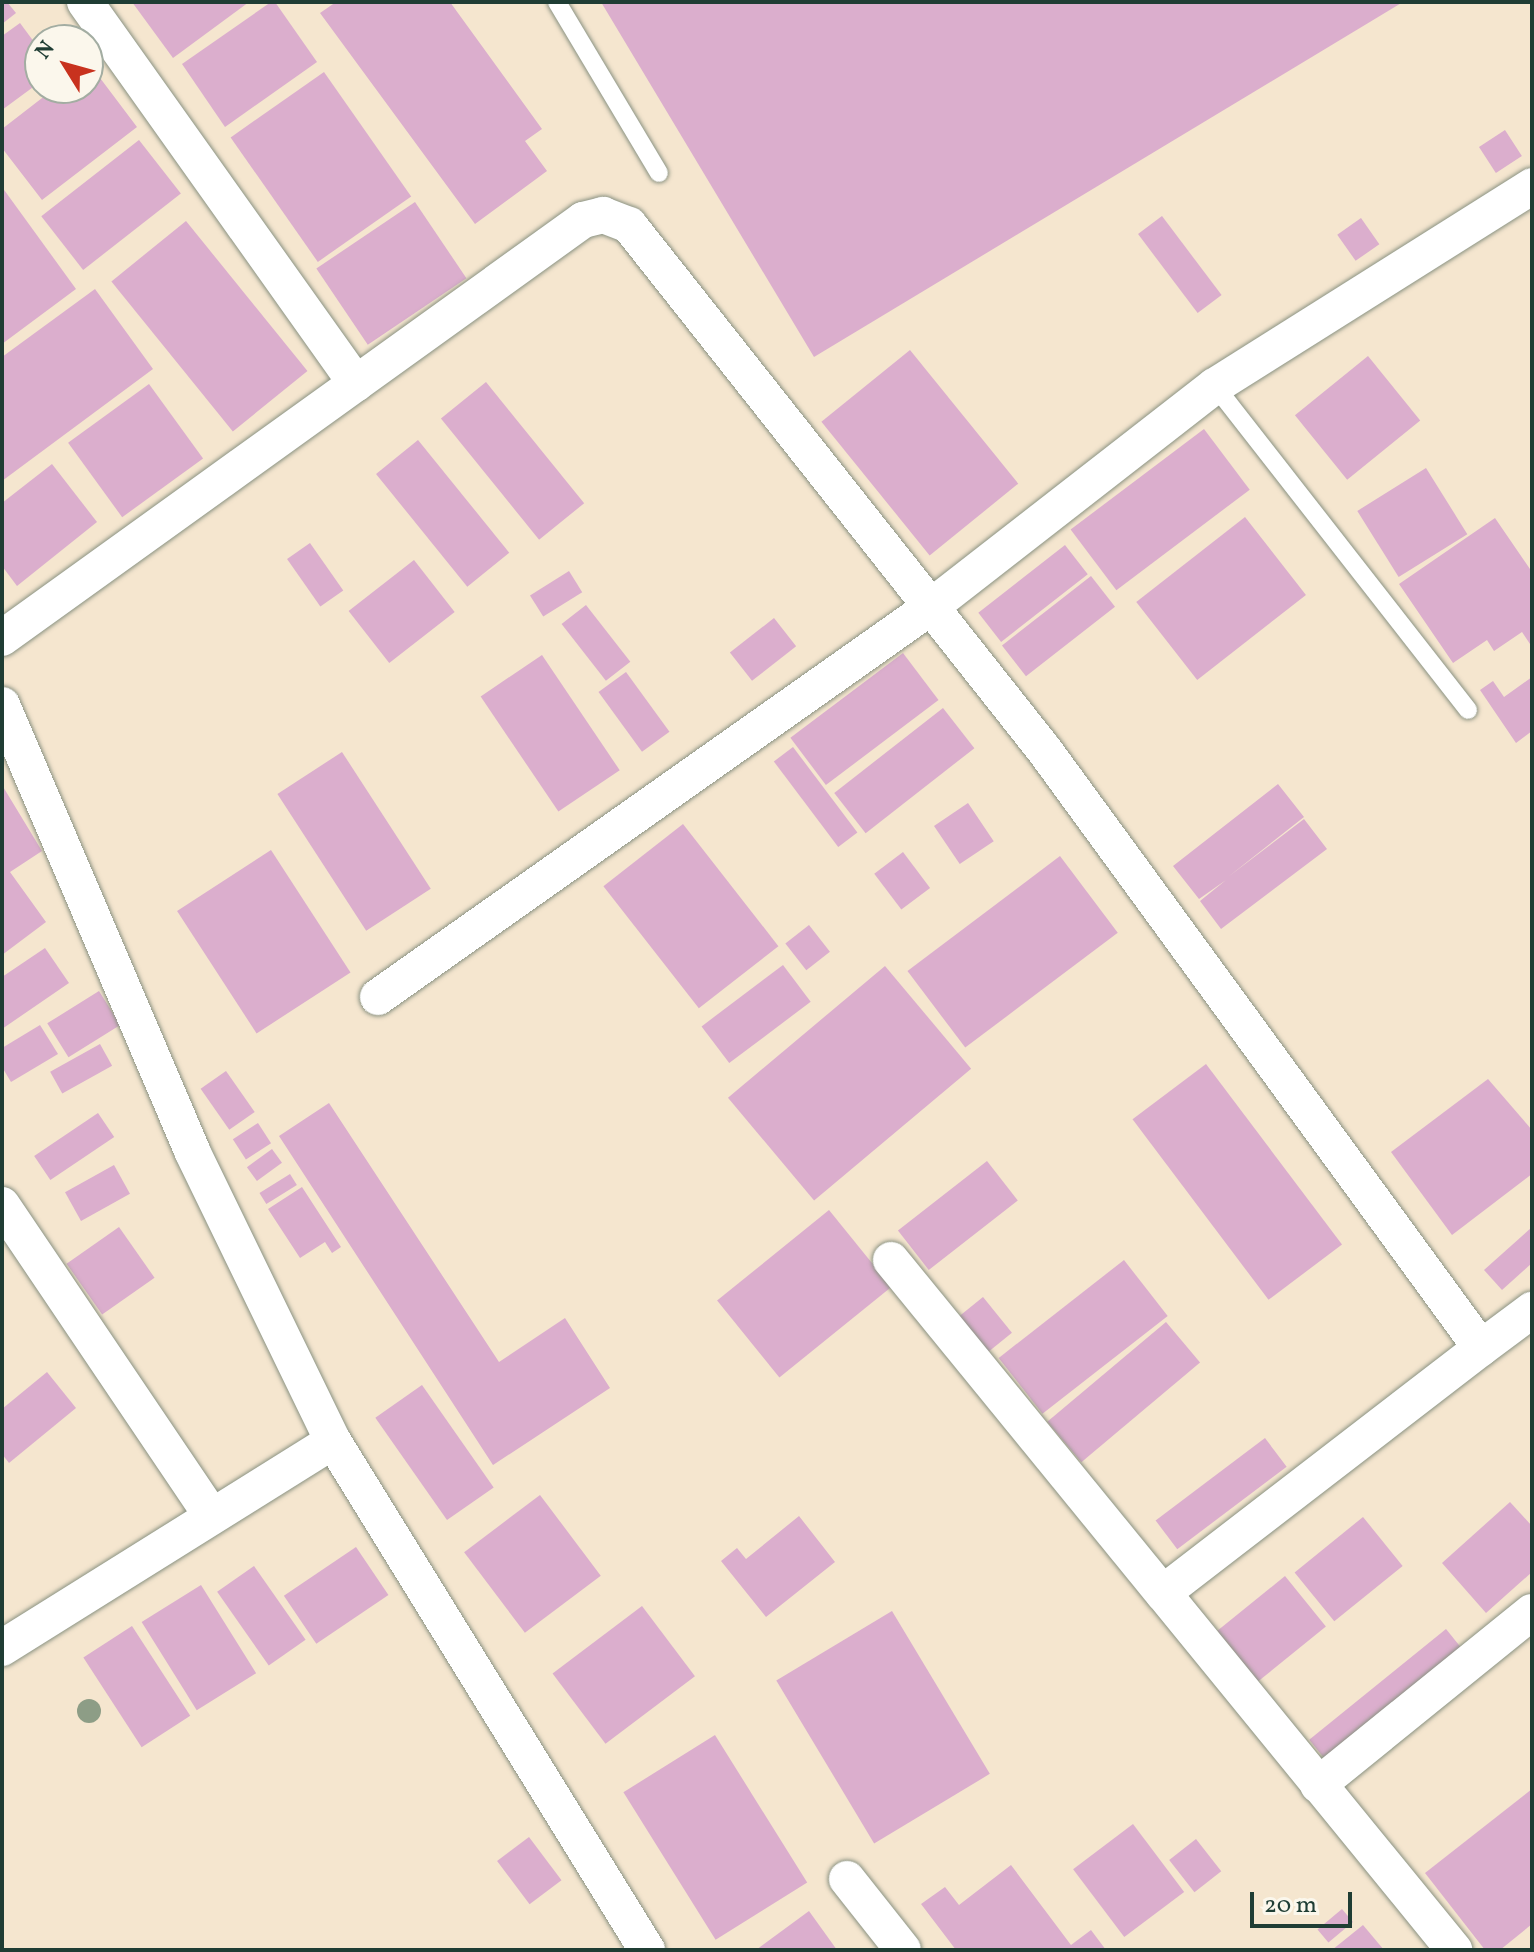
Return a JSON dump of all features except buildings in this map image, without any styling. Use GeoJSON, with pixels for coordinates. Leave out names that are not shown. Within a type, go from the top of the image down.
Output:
{"type":"FeatureCollection","features":[{"type":"Feature","properties":{"kind":"street"},"geometry":{"type":"LineString","coordinates":[[85,2],[356,384]]}},
{"type":"Feature","properties":{"kind":"street"},"geometry":{"type":"LineString","coordinates":[[378,997],[932,606],[1215,386],[1532,186]]}},
{"type":"Feature","properties":{"kind":"street"},"geometry":{"type":"LineString","coordinates":[[2,638],[583,220],[603,215],[620,220],[640,237],[1045,751],[1481,1348]]}},
{"type":"Feature","properties":{"kind":"street"},"geometry":{"type":"LineString","coordinates":[[2,705],[192,1151],[333,1441],[647,1950]]}},
{"type":"Feature","properties":{"kind":"street"},"geometry":{"type":"LineString","coordinates":[[2,1205],[212,1516]]}},
{"type":"Feature","properties":{"kind":"street"},"geometry":{"type":"LineString","coordinates":[[891,1260],[1454,1950]]}},
{"type":"Feature","properties":{"kind":"street"},"geometry":{"type":"LineString","coordinates":[[1163,1593],[1532,1310]]}},
{"type":"Feature","properties":{"kind":"street"},"geometry":{"type":"LineString","coordinates":[[2,1648],[333,1441]]}},
{"type":"Feature","properties":{"kind":"street"},"geometry":{"type":"LineString","coordinates":[[1318,1785],[1532,1612]]}},
{"type":"Feature","properties":{"kind":"street"},"geometry":{"type":"LineString","coordinates":[[847,1879],[903,1950]]}},
{"type":"Feature","properties":{"kind":"lane"},"geometry":{"type":"LineString","coordinates":[[557,2],[659,173]]}},
{"type":"Feature","properties":{"kind":"lane"},"geometry":{"type":"LineString","coordinates":[[1215,386],[1468,710]]}}]}
